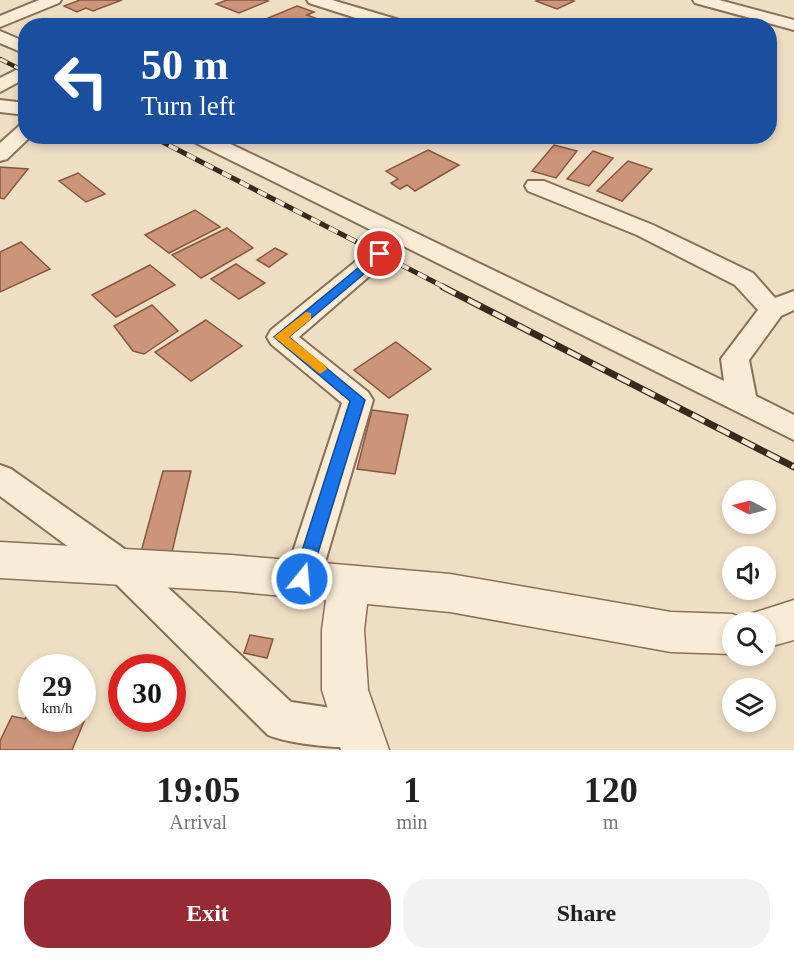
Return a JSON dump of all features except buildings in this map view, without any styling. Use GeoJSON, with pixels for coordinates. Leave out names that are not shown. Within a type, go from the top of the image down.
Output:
{"type":"FeatureCollection","features":[{"type":"Feature","properties":{"kind":"street"},"geometry":{"type":"LineString","coordinates":[[0,22],[53,0]]}},
{"type":"Feature","properties":{"kind":"street"},"geometry":{"type":"LineString","coordinates":[[315,0],[374,18]]}},
{"type":"Feature","properties":{"kind":"street"},"geometry":{"type":"LineString","coordinates":[[701,0],[768,18]]}},
{"type":"Feature","properties":{"kind":"street"},"geometry":{"type":"LineString","coordinates":[[777,20],[794,25]]}},
{"type":"Feature","properties":{"kind":"street"},"geometry":{"type":"LineString","coordinates":[[0,36],[18,45]]}},
{"type":"Feature","properties":{"kind":"street"},"geometry":{"type":"LineString","coordinates":[[0,86],[18,75]]}},
{"type":"Feature","properties":{"kind":"street"},"geometry":{"type":"LineString","coordinates":[[0,106],[18,108]]}},
{"type":"Feature","properties":{"kind":"street"},"geometry":{"type":"LineString","coordinates":[[0,155],[18,138]]}},
{"type":"Feature","properties":{"kind":"street"},"geometry":{"type":"LineString","coordinates":[[213,144],[794,428]]}},
{"type":"Feature","properties":{"kind":"street"},"geometry":{"type":"LineString","coordinates":[[536,186],[645,230],[744,279],[783,304],[735,359],[742,403]]}},
{"type":"Feature","properties":{"kind":"street"},"geometry":{"type":"LineString","coordinates":[[302,579],[358,400],[281,337],[380,254]]}},
{"type":"Feature","properties":{"kind":"street"},"geometry":{"type":"LineString","coordinates":[[0,478],[121,566],[282,721],[362,741]]}},
{"type":"Feature","properties":{"kind":"street"},"geometry":{"type":"LineString","coordinates":[[2,564],[121,566],[302,579],[450,593],[670,632],[722,634]]}},
{"type":"Feature","properties":{"kind":"street"},"geometry":{"type":"LineString","coordinates":[[349,584],[344,630],[345,690],[362,741]]}},
{"type":"Feature","properties":{"kind":"street"},"geometry":{"type":"LineString","coordinates":[[776,625],[794,620]]}},
{"type":"Feature","properties":{"kind":"railway"},"geometry":{"type":"LineString","coordinates":[[0,59],[18,68]]}},
{"type":"Feature","properties":{"kind":"railway"},"geometry":{"type":"LineString","coordinates":[[167,144],[446,288]]}},
{"type":"Feature","properties":{"kind":"railway"},"geometry":{"type":"LineString","coordinates":[[443,287],[794,467]]}},
{"type":"Feature","properties":{"kind":"slow traffic"},"geometry":{"type":"LineString","coordinates":[[306,316],[281,337],[320,369]]}},
{"type":"Feature","properties":{"kind":"route"},"geometry":{"type":"LineString","coordinates":[[302,579],[358,400],[281,337],[380,254]]}}]}
